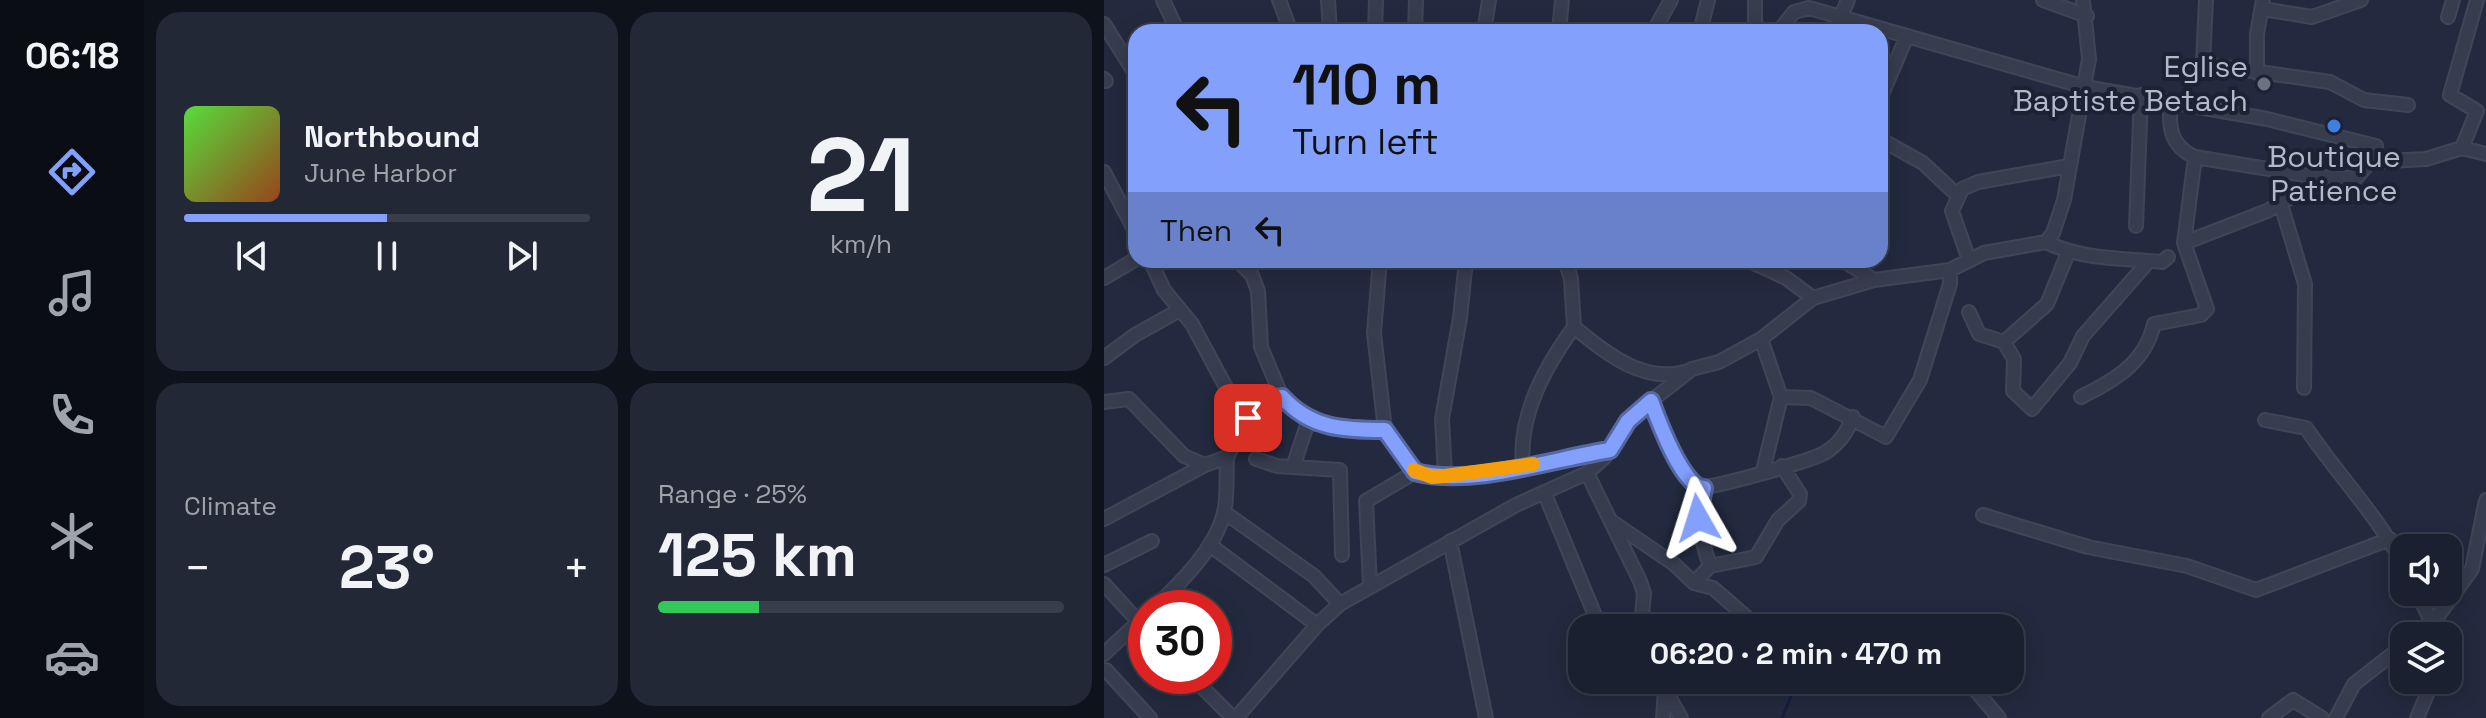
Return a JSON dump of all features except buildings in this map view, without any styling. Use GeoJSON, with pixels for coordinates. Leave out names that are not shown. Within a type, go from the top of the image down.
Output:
{"type":"FeatureCollection","features":[{"type":"Feature","properties":{"kind":"street"},"geometry":{"type":"LineString","coordinates":[[1163,0],[1174,24]]}},
{"type":"Feature","properties":{"kind":"street"},"geometry":{"type":"LineString","coordinates":[[1279,0],[1288,24]]}},
{"type":"Feature","properties":{"kind":"street"},"geometry":{"type":"LineString","coordinates":[[1328,0],[1330,24]]}},
{"type":"Feature","properties":{"kind":"street"},"geometry":{"type":"LineString","coordinates":[[1375,24],[1376,0]]}},
{"type":"Feature","properties":{"kind":"street"},"geometry":{"type":"LineString","coordinates":[[1415,24],[1416,0]]}},
{"type":"Feature","properties":{"kind":"street"},"geometry":{"type":"LineString","coordinates":[[1485,24],[1489,0]]}},
{"type":"Feature","properties":{"kind":"street"},"geometry":{"type":"LineString","coordinates":[[1560,24],[1562,0]]}},
{"type":"Feature","properties":{"kind":"street"},"geometry":{"type":"LineString","coordinates":[[1658,24],[1671,0]]}},
{"type":"Feature","properties":{"kind":"street"},"geometry":{"type":"LineString","coordinates":[[1702,24],[1708,0]]}},
{"type":"Feature","properties":{"kind":"street"},"geometry":{"type":"LineString","coordinates":[[1755,0],[1756,24]]}},
{"type":"Feature","properties":{"kind":"street"},"geometry":{"type":"LineString","coordinates":[[1838,24],[1848,0]]}},
{"type":"Feature","properties":{"kind":"street"},"geometry":{"type":"LineString","coordinates":[[2043,0],[2087,16]]}},
{"type":"Feature","properties":{"kind":"street"},"geometry":{"type":"LineString","coordinates":[[2046,242],[2060,218],[2085,87],[2089,59],[2083,0]]}},
{"type":"Feature","properties":{"kind":"street"},"geometry":{"type":"LineString","coordinates":[[2206,0],[2203,64],[2330,82],[2364,100],[2408,105]]}},
{"type":"Feature","properties":{"kind":"street"},"geometry":{"type":"LineString","coordinates":[[2257,73],[2257,34],[2263,4],[2312,17],[2361,0]]}},
{"type":"Feature","properties":{"kind":"street"},"geometry":{"type":"LineString","coordinates":[[2448,17],[2453,0]]}},
{"type":"Feature","properties":{"kind":"street"},"geometry":{"type":"LineString","coordinates":[[2462,148],[2477,111],[2450,95],[2477,0]]}},
{"type":"Feature","properties":{"kind":"street"},"geometry":{"type":"LineString","coordinates":[[1784,24],[1798,4],[1866,24]]}},
{"type":"Feature","properties":{"kind":"street"},"geometry":{"type":"LineString","coordinates":[[1104,24],[1128,62]]}},
{"type":"Feature","properties":{"kind":"street"},"geometry":{"type":"LineString","coordinates":[[1888,30],[2085,87],[2267,119],[2376,146]]}},
{"type":"Feature","properties":{"kind":"street"},"geometry":{"type":"LineString","coordinates":[[1888,80],[1907,36]]}},
{"type":"Feature","properties":{"kind":"street"},"geometry":{"type":"LineString","coordinates":[[2136,226],[2141,95]]}},
{"type":"Feature","properties":{"kind":"street"},"geometry":{"type":"LineString","coordinates":[[2171,101],[2171,134],[2181,151],[2195,157],[2317,177],[2356,178],[2370,162],[2426,159],[2462,148],[2486,154]]}},
{"type":"Feature","properties":{"kind":"street"},"geometry":{"type":"LineString","coordinates":[[1888,143],[1923,163],[1957,195]]}},
{"type":"Feature","properties":{"kind":"street"},"geometry":{"type":"LineString","coordinates":[[2081,397],[2111,383],[2139,360],[2149,346],[2154,324],[2201,315],[2207,309],[2184,243],[2195,157]]}},
{"type":"Feature","properties":{"kind":"street"},"geometry":{"type":"LineString","coordinates":[[1969,260],[1952,211],[1957,195],[1978,182],[2069,166]]}},
{"type":"Feature","properties":{"kind":"street"},"geometry":{"type":"LineString","coordinates":[[1104,172],[1128,218]]}},
{"type":"Feature","properties":{"kind":"street"},"geometry":{"type":"LineString","coordinates":[[2184,243],[2237,225],[2309,187],[2317,177]]}},
{"type":"Feature","properties":{"kind":"street"},"geometry":{"type":"LineString","coordinates":[[2280,201],[2305,284],[2304,388]]}},
{"type":"Feature","properties":{"kind":"street"},"geometry":{"type":"LineString","coordinates":[[1574,327],[1636,369],[1660,375],[1719,362],[1761,339],[1813,298],[1874,280],[1950,270],[1984,253],[2046,242],[2068,253],[2162,262],[2168,257]]}},
{"type":"Feature","properties":{"kind":"street"},"geometry":{"type":"LineString","coordinates":[[2004,342],[2047,304],[2068,253]]}},
{"type":"Feature","properties":{"kind":"street"},"geometry":{"type":"LineString","coordinates":[[1969,312],[1979,334],[2004,342],[2014,359],[2013,391],[2032,409],[2070,363],[2083,336],[2149,261]]}},
{"type":"Feature","properties":{"kind":"street"},"geometry":{"type":"LineString","coordinates":[[1104,278],[1128,264]]}},
{"type":"Feature","properties":{"kind":"street"},"geometry":{"type":"LineString","coordinates":[[1154,268],[1178,311],[1192,324],[1229,393],[1248,418]]}},
{"type":"Feature","properties":{"kind":"street"},"geometry":{"type":"LineString","coordinates":[[1245,268],[1252,275],[1258,291],[1261,347],[1278,381],[1282,397],[1308,422],[1350,430],[1385,430]]}},
{"type":"Feature","properties":{"kind":"street"},"geometry":{"type":"LineString","coordinates":[[1379,268],[1374,333],[1385,430],[1415,472]]}},
{"type":"Feature","properties":{"kind":"street"},"geometry":{"type":"LineString","coordinates":[[1445,476],[1442,419],[1460,318],[1465,268]]}},
{"type":"Feature","properties":{"kind":"street"},"geometry":{"type":"LineString","coordinates":[[1523,466],[1524,434],[1534,393],[1555,353],[1574,327],[1568,268]]}},
{"type":"Feature","properties":{"kind":"street"},"geometry":{"type":"LineString","coordinates":[[1764,268],[1786,278],[1813,298]]}},
{"type":"Feature","properties":{"kind":"street"},"geometry":{"type":"LineString","coordinates":[[1855,268],[1874,280]]}},
{"type":"Feature","properties":{"kind":"street"},"geometry":{"type":"LineString","coordinates":[[1781,397],[1811,398],[1853,417],[1886,437],[1920,380],[1950,284],[1950,270]]}},
{"type":"Feature","properties":{"kind":"street"},"geometry":{"type":"LineString","coordinates":[[1104,358],[1135,335],[1178,311]]}},
{"type":"Feature","properties":{"kind":"street"},"geometry":{"type":"LineString","coordinates":[[1761,339],[1781,397],[1763,471]]}},
{"type":"Feature","properties":{"kind":"street"},"geometry":{"type":"LineString","coordinates":[[1209,694],[1234,718],[1317,625],[1340,604],[1450,541],[1587,473],[1610,450],[1628,421],[1692,369]]}},
{"type":"Feature","properties":{"kind":"street"},"geometry":{"type":"LineString","coordinates":[[1170,590],[1210,545],[1224,512],[1227,457],[1248,418],[1264,400],[1282,397]]}},
{"type":"Feature","properties":{"kind":"street"},"geometry":{"type":"LineString","coordinates":[[1104,402],[1129,399],[1184,456],[1205,465]]}},
{"type":"Feature","properties":{"kind":"street"},"geometry":{"type":"LineString","coordinates":[[1651,401],[1665,439],[1680,460],[1687,480],[1698,488],[1806,462],[1827,451],[1845,435],[1853,417]]}},
{"type":"Feature","properties":{"kind":"street"},"geometry":{"type":"LineString","coordinates":[[1983,515],[2088,547],[2187,566],[2256,590],[2390,539],[2337,475],[2306,428],[2265,420]]}},
{"type":"Feature","properties":{"kind":"street"},"geometry":{"type":"LineString","coordinates":[[1293,467],[1308,422]]}},
{"type":"Feature","properties":{"kind":"street"},"geometry":{"type":"LineString","coordinates":[[1370,586],[1366,501],[1415,472],[1445,476],[1610,450]]}},
{"type":"Feature","properties":{"kind":"street"},"geometry":{"type":"LineString","coordinates":[[1104,519],[1122,511],[1141,496],[1227,457]]}},
{"type":"Feature","properties":{"kind":"street"},"geometry":{"type":"LineString","coordinates":[[1256,459],[1293,467],[1340,470],[1342,555]]}},
{"type":"Feature","properties":{"kind":"street"},"geometry":{"type":"LineString","coordinates":[[1694,583],[1710,566],[1756,557],[1782,515],[1799,501],[1800,494],[1782,466]]}},
{"type":"Feature","properties":{"kind":"street"},"geometry":{"type":"LineString","coordinates":[[1587,473],[1644,593],[1642,614]]}},
{"type":"Feature","properties":{"kind":"street"},"geometry":{"type":"LineString","coordinates":[[1704,488],[1699,503],[1699,534],[1710,566]]}},
{"type":"Feature","properties":{"kind":"street"},"geometry":{"type":"LineString","coordinates":[[1544,492],[1594,614]]}},
{"type":"Feature","properties":{"kind":"street"},"geometry":{"type":"LineString","coordinates":[[2434,622],[2472,569],[2486,500]]}},
{"type":"Feature","properties":{"kind":"street"},"geometry":{"type":"LineString","coordinates":[[1224,512],[1314,576],[1340,604]]}},
{"type":"Feature","properties":{"kind":"street"},"geometry":{"type":"LineString","coordinates":[[1611,521],[1674,564],[1694,583],[1713,588],[1743,614]]}},
{"type":"Feature","properties":{"kind":"street"},"geometry":{"type":"LineString","coordinates":[[1104,565],[1152,541]]}},
{"type":"Feature","properties":{"kind":"street"},"geometry":{"type":"LineString","coordinates":[[1450,541],[1486,718]]}},
{"type":"Feature","properties":{"kind":"street"},"geometry":{"type":"LineString","coordinates":[[1210,545],[1317,625]]}},
{"type":"Feature","properties":{"kind":"street"},"geometry":{"type":"LineString","coordinates":[[1104,584],[1128,607]]}},
{"type":"Feature","properties":{"kind":"street"},"geometry":{"type":"LineString","coordinates":[[1104,654],[1128,634]]}},
{"type":"Feature","properties":{"kind":"street"},"geometry":{"type":"LineString","coordinates":[[2336,718],[2354,684],[2390,656]]}},
{"type":"Feature","properties":{"kind":"street"},"geometry":{"type":"LineString","coordinates":[[1105,669],[1150,718]]}},
{"type":"Feature","properties":{"kind":"street"},"geometry":{"type":"LineString","coordinates":[[1662,694],[1663,718]]}},
{"type":"Feature","properties":{"kind":"street"},"geometry":{"type":"LineString","coordinates":[[1667,694],[1681,718]]}},
{"type":"Feature","properties":{"kind":"street"},"geometry":{"type":"LineString","coordinates":[[1979,694],[1999,718]]}},
{"type":"Feature","properties":{"kind":"street"},"geometry":{"type":"LineString","coordinates":[[2417,718],[2427,694]]}},
{"type":"Feature","properties":{"kind":"street"},"geometry":{"type":"LineString","coordinates":[[2269,718],[2293,700],[2322,718]]}},
{"type":"Feature","properties":{"kind":"waterway"},"geometry":{"type":"LineString","coordinates":[[1782,718],[1791,696],[1788,694]]}},
{"type":"Feature","properties":{"kind":"slow traffic"},"geometry":{"type":"LineString","coordinates":[[1414,470],[1432,477],[1477,474],[1533,464]]}},
{"type":"Feature","properties":{"kind":"place","name":"Eglise Baptiste Betach"},"geometry":{"type":"Point","coordinates":[2264,84]}},
{"type":"Feature","properties":{"kind":"place","name":"Boutique Patience"},"geometry":{"type":"Point","coordinates":[2334,126]}},
{"type":"Feature","properties":{"kind":"route"},"geometry":{"type":"LineString","coordinates":[[1248,418],[1264,400],[1282,397],[1308,422],[1350,430],[1385,430],[1415,472],[1432,477],[1477,474],[1610,450],[1628,421],[1651,401],[1665,439],[1680,460],[1687,480],[1698,488],[1704,488],[1698,518]]}}]}
